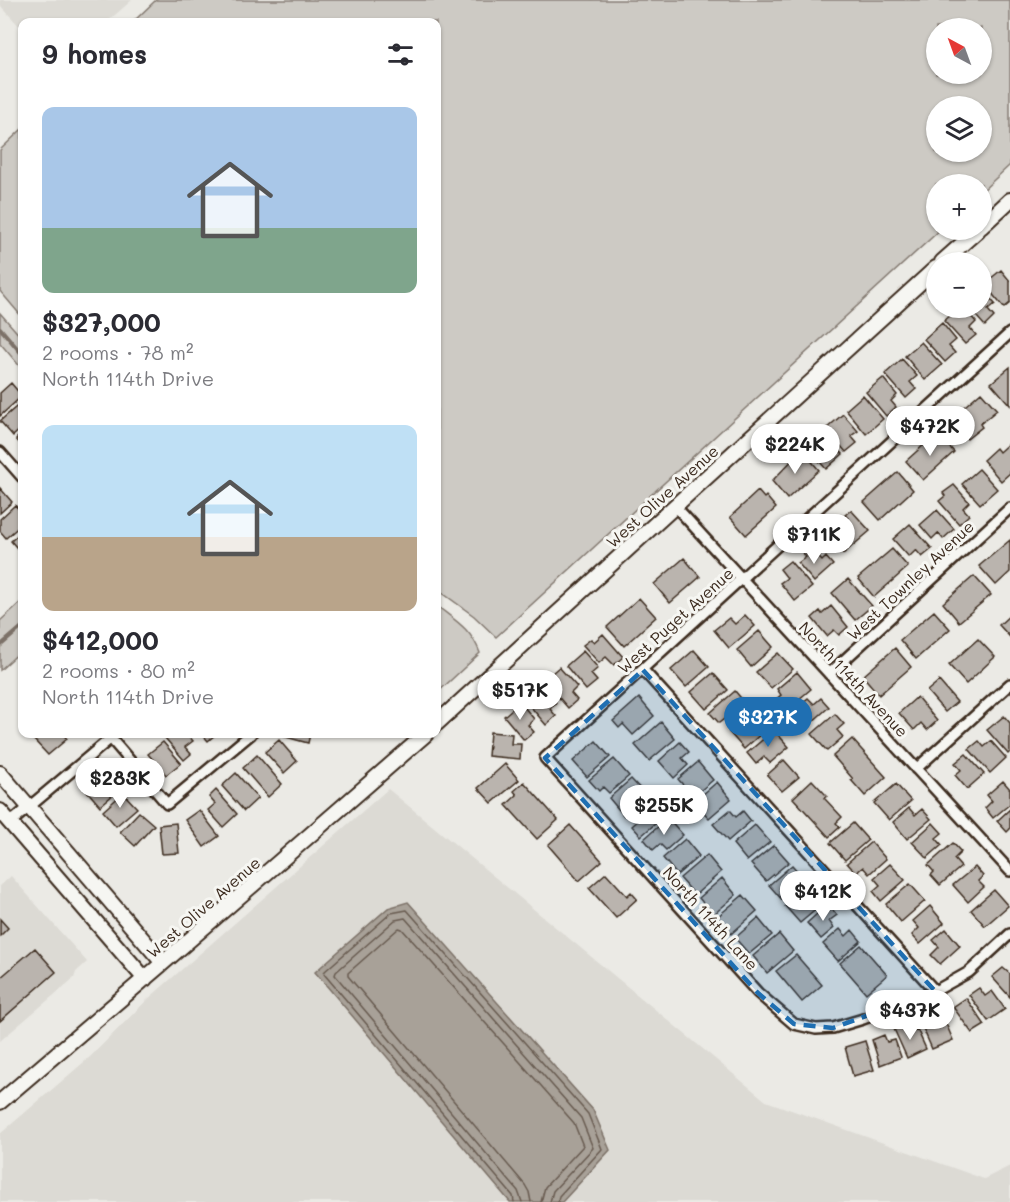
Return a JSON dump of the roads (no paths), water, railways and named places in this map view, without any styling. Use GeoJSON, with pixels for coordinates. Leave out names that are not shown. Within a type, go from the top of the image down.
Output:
{"type":"FeatureCollection","features":[{"type":"Feature","properties":{"kind":"main road"},"geometry":{"type":"LineString","coordinates":[[992,217],[1010,200]]}},
{"type":"Feature","properties":{"kind":"main road"},"geometry":{"type":"LineString","coordinates":[[953,252],[967,240]]}},
{"type":"Feature","properties":{"kind":"main road","name":"West Olive Avenue"},"geometry":{"type":"LineString","coordinates":[[441,719],[926,277]]}},
{"type":"Feature","properties":{"kind":"main road","name":"West Olive Avenue"},"geometry":{"type":"LineString","coordinates":[[0,1102],[421,738]]}},
{"type":"Feature","properties":{"kind":"main road"},"geometry":{"type":"LineString","coordinates":[[0,773],[163,963]]}},
{"type":"Feature","properties":{"kind":"main road"},"geometry":{"type":"LineString","coordinates":[[0,811],[145,979]]}},
{"type":"Feature","properties":{"kind":"street","name":"West Puget Avenue"},"geometry":{"type":"LineString","coordinates":[[545,758],[1010,333]]}},
{"type":"Feature","properties":{"kind":"street"},"geometry":{"type":"LineString","coordinates":[[2,458],[18,473]]}},
{"type":"Feature","properties":{"kind":"street","name":"North 114th Avenue"},"geometry":{"type":"LineString","coordinates":[[676,507],[1010,871]]}},
{"type":"Feature","properties":{"kind":"street","name":"West Townley Avenue"},"geometry":{"type":"LineString","coordinates":[[829,674],[1010,508]]}},
{"type":"Feature","properties":{"kind":"street"},"geometry":{"type":"LineString","coordinates":[[643,670],[935,991],[969,972],[1010,934]]}},
{"type":"Feature","properties":{"kind":"street"},"geometry":{"type":"LineString","coordinates":[[916,769],[1010,684]]}},
{"type":"Feature","properties":{"kind":"street"},"geometry":{"type":"LineString","coordinates":[[10,823],[107,738]]}},
{"type":"Feature","properties":{"kind":"street"},"geometry":{"type":"LineString","coordinates":[[111,738],[167,804],[246,738]]}},
{"type":"Feature","properties":{"kind":"street","name":"North 114th Lane"},"geometry":{"type":"LineString","coordinates":[[545,758],[768,1002],[794,1024],[816,1029],[849,1024],[935,991]]}},
{"type":"Feature","properties":{"kind":"water"},"geometry":{"type":"Polygon","coordinates":[[[408,902],[593,1110],[610,1150],[562,1202],[510,1202],[315,972],[388,908],[408,902]]]}},
{"type":"Feature","properties":{"kind":"waterway"},"geometry":{"type":"LineString","coordinates":[[0,328],[18,349]]}},
{"type":"Feature","properties":{"kind":"waterway"},"geometry":{"type":"LineString","coordinates":[[0,646],[18,630]]}}]}
